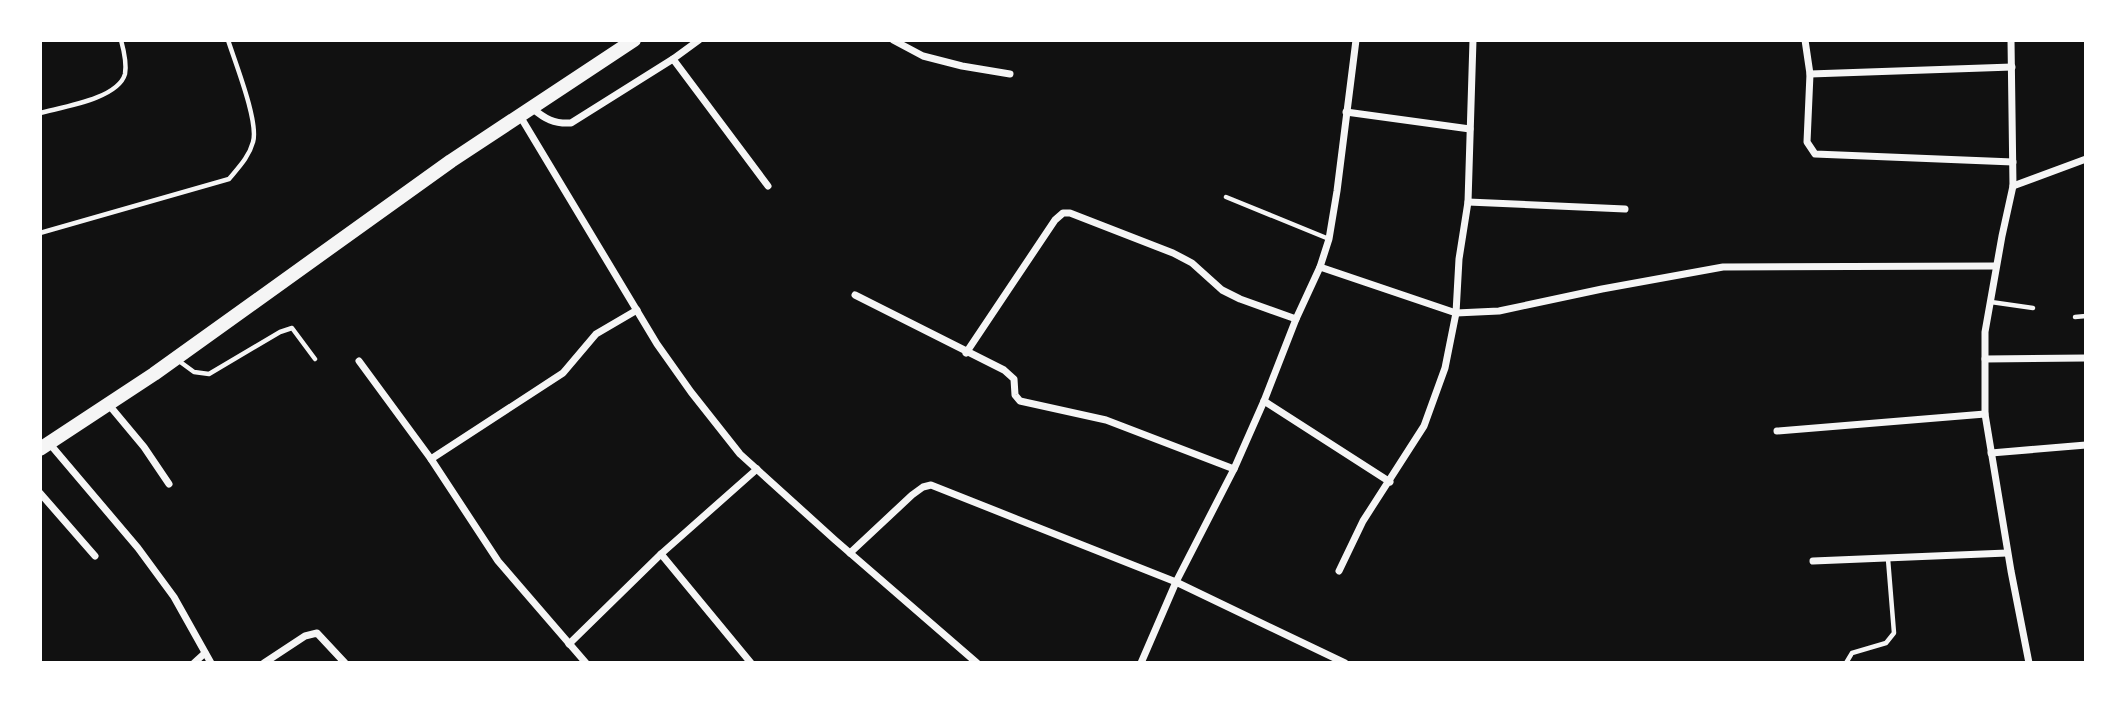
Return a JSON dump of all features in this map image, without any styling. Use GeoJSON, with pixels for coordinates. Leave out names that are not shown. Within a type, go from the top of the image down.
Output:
{"type":"FeatureCollection","features":[{"type":"Feature","properties":{"kind":"highway"},"geometry":{"type":"LineString","coordinates":[[45,446],[176,358],[450,162],[634,40]]}},
{"type":"Feature","properties":{"kind":"street"},"geometry":{"type":"LineString","coordinates":[[526,112],[561,124],[571,122],[699,40]]}},
{"type":"Feature","properties":{"kind":"street"},"geometry":{"type":"LineString","coordinates":[[893,40],[923,56],[1010,74]]}},
{"type":"Feature","properties":{"kind":"street"},"geometry":{"type":"LineString","coordinates":[[1141,663],[1176,582],[1234,469],[1320,267],[1329,239],[1356,40]]}},
{"type":"Feature","properties":{"kind":"street"},"geometry":{"type":"LineString","coordinates":[[1339,571],[1363,521],[1424,426],[1445,368],[1456,313],[1459,258],[1468,202],[1473,40]]}},
{"type":"Feature","properties":{"kind":"street"},"geometry":{"type":"LineString","coordinates":[[1805,40],[1810,74],[1807,142],[1815,154],[2013,163]]}},
{"type":"Feature","properties":{"kind":"street"},"geometry":{"type":"LineString","coordinates":[[2011,40],[2013,186],[1985,332],[1985,414],[2007,553],[2029,663]]}},
{"type":"Feature","properties":{"kind":"street"},"geometry":{"type":"LineString","coordinates":[[673,59],[768,186]]}},
{"type":"Feature","properties":{"kind":"street"},"geometry":{"type":"LineString","coordinates":[[1810,74],[2012,66]]}},
{"type":"Feature","properties":{"kind":"street"},"geometry":{"type":"LineString","coordinates":[[526,112],[637,310],[691,392],[740,454],[977,663]]}},
{"type":"Feature","properties":{"kind":"street"},"geometry":{"type":"LineString","coordinates":[[1346,112],[1470,129]]}},
{"type":"Feature","properties":{"kind":"street"},"geometry":{"type":"LineString","coordinates":[[2013,186],[2086,159]]}},
{"type":"Feature","properties":{"kind":"street"},"geometry":{"type":"LineString","coordinates":[[1468,202],[1625,209]]}},
{"type":"Feature","properties":{"kind":"street"},"geometry":{"type":"LineString","coordinates":[[966,353],[1055,220],[1063,213],[1070,213],[1173,253],[1192,263],[1222,290],[1296,319]]}},
{"type":"Feature","properties":{"kind":"street"},"geometry":{"type":"LineString","coordinates":[[1320,267],[1456,313],[1499,311],[1723,267],[1996,266]]}},
{"type":"Feature","properties":{"kind":"street"},"geometry":{"type":"LineString","coordinates":[[855,295],[1010,375],[1015,395],[1020,401],[1106,420],[1234,469]]}},
{"type":"Feature","properties":{"kind":"street"},"geometry":{"type":"LineString","coordinates":[[432,459],[563,373],[596,334],[637,310]]}},
{"type":"Feature","properties":{"kind":"street"},"geometry":{"type":"LineString","coordinates":[[1985,359],[2086,358]]}},
{"type":"Feature","properties":{"kind":"street"},"geometry":{"type":"LineString","coordinates":[[359,361],[432,459],[498,561],[586,663]]}},
{"type":"Feature","properties":{"kind":"street"},"geometry":{"type":"LineString","coordinates":[[1264,401],[1390,482]]}},
{"type":"Feature","properties":{"kind":"street"},"geometry":{"type":"LineString","coordinates":[[108,404],[144,447],[169,484]]}},
{"type":"Feature","properties":{"kind":"street"},"geometry":{"type":"LineString","coordinates":[[1777,431],[1985,414]]}},
{"type":"Feature","properties":{"kind":"street"},"geometry":{"type":"LineString","coordinates":[[1990,453],[2086,445]]}},
{"type":"Feature","properties":{"kind":"street"},"geometry":{"type":"LineString","coordinates":[[45,446],[138,548],[174,597],[211,663]]}},
{"type":"Feature","properties":{"kind":"street"},"geometry":{"type":"LineString","coordinates":[[569,643],[662,554],[757,469]]}},
{"type":"Feature","properties":{"kind":"street"},"geometry":{"type":"LineString","coordinates":[[850,553],[912,495],[931,485],[1176,582],[1345,663]]}},
{"type":"Feature","properties":{"kind":"street"},"geometry":{"type":"LineString","coordinates":[[40,493],[95,556]]}},
{"type":"Feature","properties":{"kind":"street"},"geometry":{"type":"LineString","coordinates":[[1813,561],[2007,553]]}},
{"type":"Feature","properties":{"kind":"street"},"geometry":{"type":"LineString","coordinates":[[662,554],[751,663]]}},
{"type":"Feature","properties":{"kind":"street"},"geometry":{"type":"LineString","coordinates":[[264,663],[305,636],[317,633],[345,663]]}},
{"type":"Feature","properties":{"kind":"street"},"geometry":{"type":"LineString","coordinates":[[194,663],[205,653]]}},
{"type":"Feature","properties":{"kind":"lane"},"geometry":{"type":"LineString","coordinates":[[40,113],[114,89],[124,75],[125,59],[121,40]]}},
{"type":"Feature","properties":{"kind":"lane"},"geometry":{"type":"LineString","coordinates":[[40,233],[229,179],[245,162],[255,139],[252,117],[228,40]]}},
{"type":"Feature","properties":{"kind":"lane"},"geometry":{"type":"LineString","coordinates":[[1226,197],[1329,239]]}},
{"type":"Feature","properties":{"kind":"lane"},"geometry":{"type":"LineString","coordinates":[[1990,302],[2033,307]]}},
{"type":"Feature","properties":{"kind":"lane"},"geometry":{"type":"LineString","coordinates":[[2075,317],[2086,316]]}},
{"type":"Feature","properties":{"kind":"lane"},"geometry":{"type":"LineString","coordinates":[[176,358],[194,372],[209,374],[280,332],[292,328],[315,359]]}},
{"type":"Feature","properties":{"kind":"lane"},"geometry":{"type":"LineString","coordinates":[[1846,663],[1852,653],[1886,643],[1894,633],[1888,558]]}}]}
